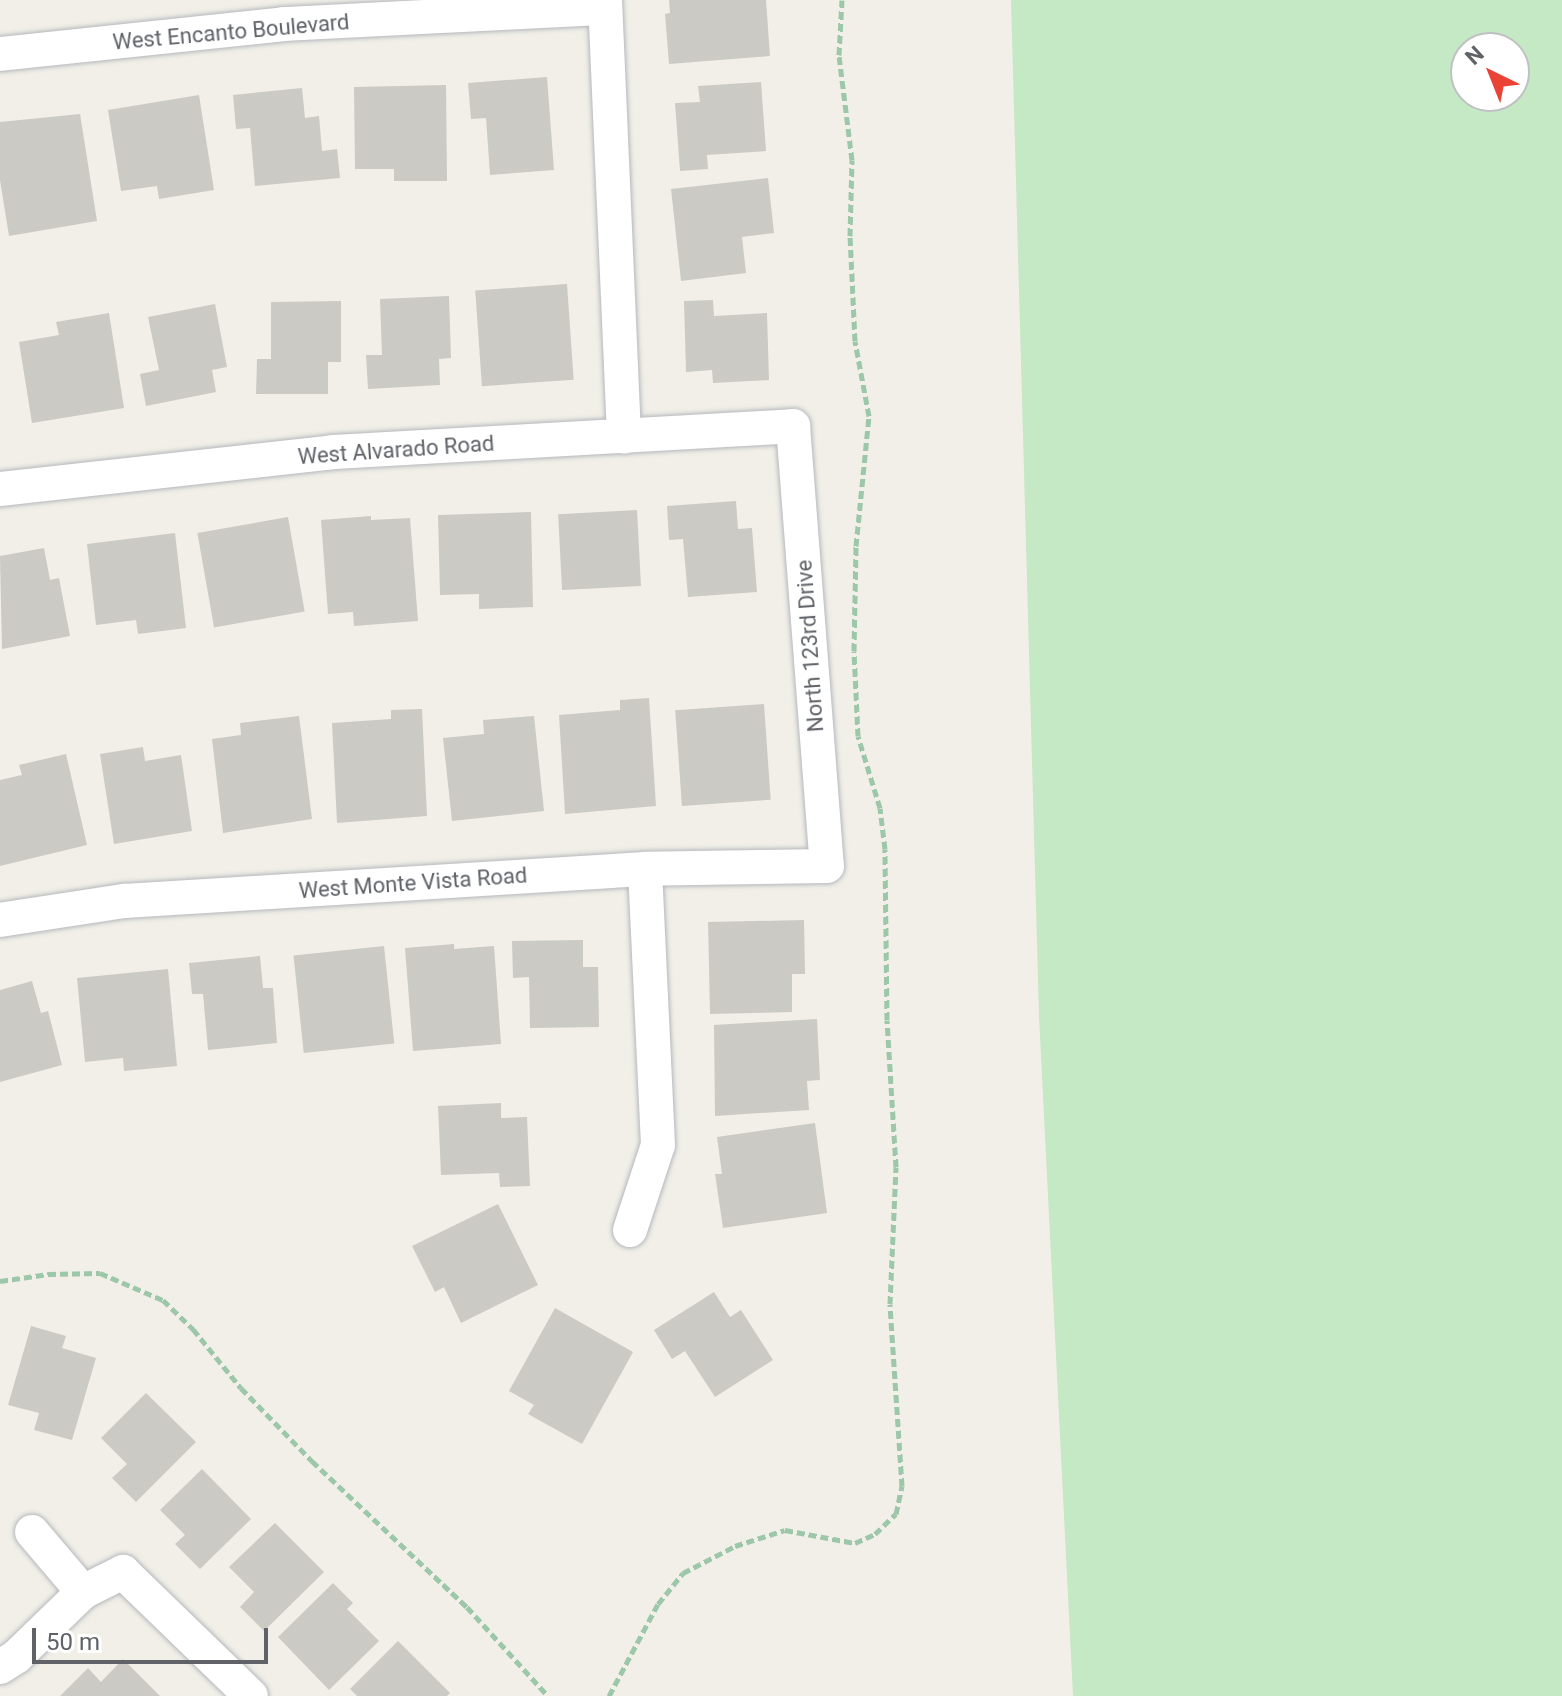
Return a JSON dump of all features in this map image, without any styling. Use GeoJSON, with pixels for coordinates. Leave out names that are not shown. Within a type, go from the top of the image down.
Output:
{"type":"FeatureCollection","features":[{"type":"Feature","properties":{"kind":"street","name":"West Encanto Boulevard"},"geometry":{"type":"LineString","coordinates":[[0,54],[284,24],[605,4]]}},
{"type":"Feature","properties":{"kind":"street"},"geometry":{"type":"LineString","coordinates":[[605,4],[624,437]]}},
{"type":"Feature","properties":{"kind":"street","name":"West Alvarado Road"},"geometry":{"type":"LineString","coordinates":[[0,489],[333,452],[793,426]]}},
{"type":"Feature","properties":{"kind":"street","name":"North 123rd Drive"},"geometry":{"type":"LineString","coordinates":[[793,426],[827,866]]}},
{"type":"Feature","properties":{"kind":"street","name":"West Monte Vista Road"},"geometry":{"type":"LineString","coordinates":[[0,920],[124,901],[645,869],[827,866]]}},
{"type":"Feature","properties":{"kind":"street"},"geometry":{"type":"LineString","coordinates":[[630,1230],[658,1145],[645,869]]}},
{"type":"Feature","properties":{"kind":"street"},"geometry":{"type":"LineString","coordinates":[[32,1532],[83,1592]]}},
{"type":"Feature","properties":{"kind":"street"},"geometry":{"type":"LineString","coordinates":[[0,1667],[16,1657],[83,1592],[123,1572],[251,1696]]}},
{"type":"Feature","properties":{"kind":"path"},"geometry":{"type":"LineString","coordinates":[[609,1696],[658,1604],[683,1573],[735,1546],[785,1530],[827,1535],[855,1543],[875,1534],[896,1514],[902,1486],[890,1304],[896,1167],[887,1020],[885,849],[880,808],[858,736],[854,651],[856,546],[869,416],[855,341],[850,236],[852,160],[839,55],[842,0]]}},
{"type":"Feature","properties":{"kind":"path"},"geometry":{"type":"LineString","coordinates":[[0,1281],[48,1274],[100,1273],[163,1300],[193,1329],[251,1398],[467,1607],[548,1696]]}},
{"type":"Feature","properties":{"kind":"green space"},"geometry":{"type":"Polygon","coordinates":[[[1011,0],[1562,0],[1562,1696],[1073,1696],[1039,1016],[1011,0]]]}},
{"type":"Feature","properties":{"kind":"building"},"geometry":{"type":"Polygon","coordinates":[[[669,0],[766,0],[770,56],[669,64],[665,14],[670,13],[669,0]]]}},
{"type":"Feature","properties":{"kind":"building"},"geometry":{"type":"Polygon","coordinates":[[[547,77],[554,170],[490,175],[486,118],[471,119],[468,83],[547,77]]]}},
{"type":"Feature","properties":{"kind":"building"},"geometry":{"type":"Polygon","coordinates":[[[761,82],[766,151],[707,155],[708,169],[680,171],[675,103],[700,102],[698,86],[761,82]]]}},
{"type":"Feature","properties":{"kind":"building"},"geometry":{"type":"Polygon","coordinates":[[[446,85],[447,181],[394,181],[394,169],[355,169],[354,87],[446,85]]]}},
{"type":"Feature","properties":{"kind":"building"},"geometry":{"type":"Polygon","coordinates":[[[302,88],[305,118],[319,116],[322,151],[337,149],[340,178],[255,186],[250,128],[236,129],[233,95],[302,88]]]}},
{"type":"Feature","properties":{"kind":"building"},"geometry":{"type":"Polygon","coordinates":[[[199,95],[214,190],[159,199],[157,186],[121,191],[108,110],[199,95]]]}},
{"type":"Feature","properties":{"kind":"building"},"geometry":{"type":"Polygon","coordinates":[[[80,114],[97,221],[9,236],[0,180],[0,122],[80,114]]]}},
{"type":"Feature","properties":{"kind":"building"},"geometry":{"type":"Polygon","coordinates":[[[768,178],[774,233],[742,237],[746,273],[681,281],[671,189],[768,178]]]}},
{"type":"Feature","properties":{"kind":"building"},"geometry":{"type":"Polygon","coordinates":[[[567,284],[574,380],[482,386],[475,290],[567,284]]]}},
{"type":"Feature","properties":{"kind":"building"},"geometry":{"type":"Polygon","coordinates":[[[449,296],[451,358],[439,359],[440,385],[368,389],[366,355],[382,355],[380,299],[449,296]]]}},
{"type":"Feature","properties":{"kind":"building"},"geometry":{"type":"Polygon","coordinates":[[[713,300],[714,316],[767,313],[769,380],[713,383],[712,370],[686,372],[684,301],[713,300]]]}},
{"type":"Feature","properties":{"kind":"building"},"geometry":{"type":"Polygon","coordinates":[[[341,301],[341,362],[328,362],[328,394],[256,394],[257,359],[271,359],[271,302],[341,301]]]}},
{"type":"Feature","properties":{"kind":"building"},"geometry":{"type":"Polygon","coordinates":[[[215,304],[227,367],[212,370],[216,392],[146,406],[140,374],[159,370],[148,317],[215,304]]]}},
{"type":"Feature","properties":{"kind":"building"},"geometry":{"type":"Polygon","coordinates":[[[109,313],[124,408],[32,423],[19,342],[59,335],[56,322],[109,313]]]}},
{"type":"Feature","properties":{"kind":"building"},"geometry":{"type":"Polygon","coordinates":[[[736,501],[738,529],[752,528],[757,592],[688,597],[683,539],[669,540],[667,506],[736,501]]]}},
{"type":"Feature","properties":{"kind":"building"},"geometry":{"type":"Polygon","coordinates":[[[637,510],[641,586],[562,590],[558,514],[637,510]]]}},
{"type":"Feature","properties":{"kind":"building"},"geometry":{"type":"Polygon","coordinates":[[[531,512],[533,607],[479,609],[479,594],[440,595],[438,515],[531,512]]]}},
{"type":"Feature","properties":{"kind":"building"},"geometry":{"type":"Polygon","coordinates":[[[371,516],[371,520],[410,518],[418,621],[354,626],[353,612],[328,614],[321,520],[371,516]]]}},
{"type":"Feature","properties":{"kind":"building"},"geometry":{"type":"Polygon","coordinates":[[[288,517],[305,612],[214,628],[197,533],[288,517]]]}},
{"type":"Feature","properties":{"kind":"building"},"geometry":{"type":"Polygon","coordinates":[[[175,533],[186,628],[138,634],[136,620],[96,625],[87,544],[175,533]]]}},
{"type":"Feature","properties":{"kind":"building"},"geometry":{"type":"Polygon","coordinates":[[[44,548],[50,580],[59,578],[70,636],[2,649],[0,556],[44,548]]]}},
{"type":"Feature","properties":{"kind":"building"},"geometry":{"type":"Polygon","coordinates":[[[649,698],[656,806],[565,814],[559,715],[620,710],[620,700],[649,698]]]}},
{"type":"Feature","properties":{"kind":"building"},"geometry":{"type":"Polygon","coordinates":[[[764,704],[771,800],[682,806],[675,710],[764,704]]]}},
{"type":"Feature","properties":{"kind":"building"},"geometry":{"type":"Polygon","coordinates":[[[422,709],[427,816],[337,823],[332,723],[391,719],[391,710],[422,709]]]}},
{"type":"Feature","properties":{"kind":"building"},"geometry":{"type":"Polygon","coordinates":[[[299,716],[312,819],[223,833],[212,739],[241,735],[240,723],[299,716]]]}},
{"type":"Feature","properties":{"kind":"building"},"geometry":{"type":"Polygon","coordinates":[[[534,716],[544,811],[452,821],[443,738],[484,734],[483,720],[534,716]]]}},
{"type":"Feature","properties":{"kind":"building"},"geometry":{"type":"Polygon","coordinates":[[[143,747],[145,761],[181,755],[192,831],[114,844],[100,754],[143,747]]]}},
{"type":"Feature","properties":{"kind":"building"},"geometry":{"type":"Polygon","coordinates":[[[66,754],[87,845],[0,866],[0,780],[22,775],[19,765],[66,754]]]}},
{"type":"Feature","properties":{"kind":"building"},"geometry":{"type":"Polygon","coordinates":[[[804,920],[805,974],[792,974],[792,1012],[710,1014],[708,922],[804,920]]]}},
{"type":"Feature","properties":{"kind":"building"},"geometry":{"type":"Polygon","coordinates":[[[583,940],[583,967],[598,967],[599,1027],[530,1028],[529,977],[513,978],[512,941],[583,940]]]}},
{"type":"Feature","properties":{"kind":"building"},"geometry":{"type":"Polygon","coordinates":[[[454,944],[454,949],[494,946],[501,1044],[413,1051],[405,948],[454,944]]]}},
{"type":"Feature","properties":{"kind":"building"},"geometry":{"type":"Polygon","coordinates":[[[384,946],[394,1043],[304,1053],[293,956],[384,946]]]}},
{"type":"Feature","properties":{"kind":"building"},"geometry":{"type":"Polygon","coordinates":[[[260,956],[263,988],[273,988],[277,1043],[208,1050],[203,994],[192,994],[189,963],[260,956]]]}},
{"type":"Feature","properties":{"kind":"building"},"geometry":{"type":"Polygon","coordinates":[[[168,969],[177,1066],[124,1071],[123,1058],[85,1062],[77,978],[168,969]]]}},
{"type":"Feature","properties":{"kind":"building"},"geometry":{"type":"Polygon","coordinates":[[[32,981],[41,1013],[48,1011],[62,1065],[0,1082],[0,990],[32,981]]]}},
{"type":"Feature","properties":{"kind":"building"},"geometry":{"type":"Polygon","coordinates":[[[817,1019],[820,1080],[807,1081],[809,1110],[715,1116],[714,1025],[817,1019]]]}},
{"type":"Feature","properties":{"kind":"building"},"geometry":{"type":"Polygon","coordinates":[[[501,1103],[501,1118],[527,1117],[530,1186],[500,1187],[499,1173],[441,1175],[438,1106],[501,1103]]]}},
{"type":"Feature","properties":{"kind":"building"},"geometry":{"type":"Polygon","coordinates":[[[815,1123],[827,1213],[723,1228],[715,1174],[722,1174],[717,1137],[815,1123]]]}},
{"type":"Feature","properties":{"kind":"building"},"geometry":{"type":"Polygon","coordinates":[[[498,1204],[538,1285],[461,1323],[444,1287],[435,1292],[412,1246],[498,1204]]]}},
{"type":"Feature","properties":{"kind":"building"},"geometry":{"type":"Polygon","coordinates":[[[714,1292],[730,1317],[741,1310],[773,1360],[715,1397],[685,1351],[672,1359],[654,1330],[714,1292]]]}},
{"type":"Feature","properties":{"kind":"building"},"geometry":{"type":"Polygon","coordinates":[[[555,1308],[633,1352],[582,1444],[528,1414],[534,1405],[509,1391],[555,1308]]]}},
{"type":"Feature","properties":{"kind":"building"},"geometry":{"type":"Polygon","coordinates":[[[31,1326],[66,1336],[62,1348],[96,1358],[72,1440],[34,1430],[39,1413],[8,1405],[31,1326]]]}},
{"type":"Feature","properties":{"kind":"building"},"geometry":{"type":"Polygon","coordinates":[[[146,1393],[196,1442],[136,1502],[112,1478],[127,1464],[101,1438],[146,1393]]]}},
{"type":"Feature","properties":{"kind":"building"},"geometry":{"type":"Polygon","coordinates":[[[202,1469],[251,1519],[200,1569],[175,1544],[185,1535],[160,1510],[202,1469]]]}},
{"type":"Feature","properties":{"kind":"building"},"geometry":{"type":"Polygon","coordinates":[[[275,1523],[324,1572],[264,1631],[240,1607],[254,1592],[229,1567],[275,1523]]]}},
{"type":"Feature","properties":{"kind":"building"},"geometry":{"type":"Polygon","coordinates":[[[333,1583],[353,1603],[347,1609],[379,1641],[329,1690],[278,1637],[333,1583]]]}},
{"type":"Feature","properties":{"kind":"building"},"geometry":{"type":"Polygon","coordinates":[[[398,1641],[450,1693],[447,1696],[357,1696],[350,1689],[398,1641]]]}},
{"type":"Feature","properties":{"kind":"building"},"geometry":{"type":"Polygon","coordinates":[[[123,1659],[160,1696],[60,1696],[88,1668],[101,1682],[123,1659]]]}}]}
